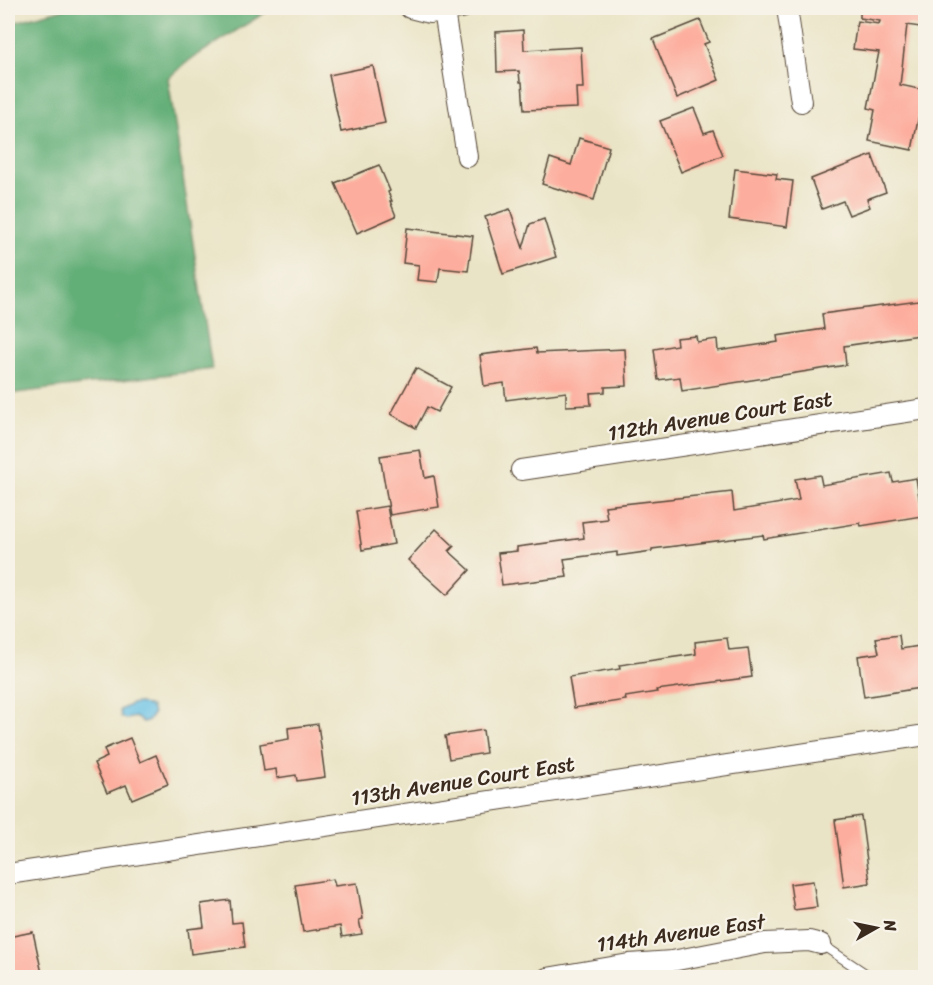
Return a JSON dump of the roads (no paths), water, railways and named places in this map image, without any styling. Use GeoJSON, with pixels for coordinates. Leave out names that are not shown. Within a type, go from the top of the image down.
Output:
{"type":"FeatureCollection","features":[{"type":"Feature","properties":{"kind":"street"},"geometry":{"type":"LineString","coordinates":[[410,8],[430,13],[453,9],[467,157]]}},
{"type":"Feature","properties":{"kind":"street"},"geometry":{"type":"LineString","coordinates":[[787,8],[801,102]]}},
{"type":"Feature","properties":{"kind":"street","name":"112th Avenue Court East"},"geometry":{"type":"LineString","coordinates":[[521,470],[926,409]]}},
{"type":"Feature","properties":{"kind":"street","name":"113th Avenue Court East"},"geometry":{"type":"LineString","coordinates":[[8,874],[926,735]]}},
{"type":"Feature","properties":{"kind":"street","name":"114th Avenue East"},"geometry":{"type":"LineString","coordinates":[[547,978],[629,964],[672,961],[765,943],[809,941],[821,944]]}},
{"type":"Feature","properties":{"kind":"lane"},"geometry":{"type":"LineString","coordinates":[[821,944],[873,978]]}},
{"type":"Feature","properties":{"kind":"water"},"geometry":{"type":"Polygon","coordinates":[[[139,703],[151,707],[153,714],[149,720],[143,722],[135,717],[126,719],[121,717],[120,710],[139,703]]]}}]}
